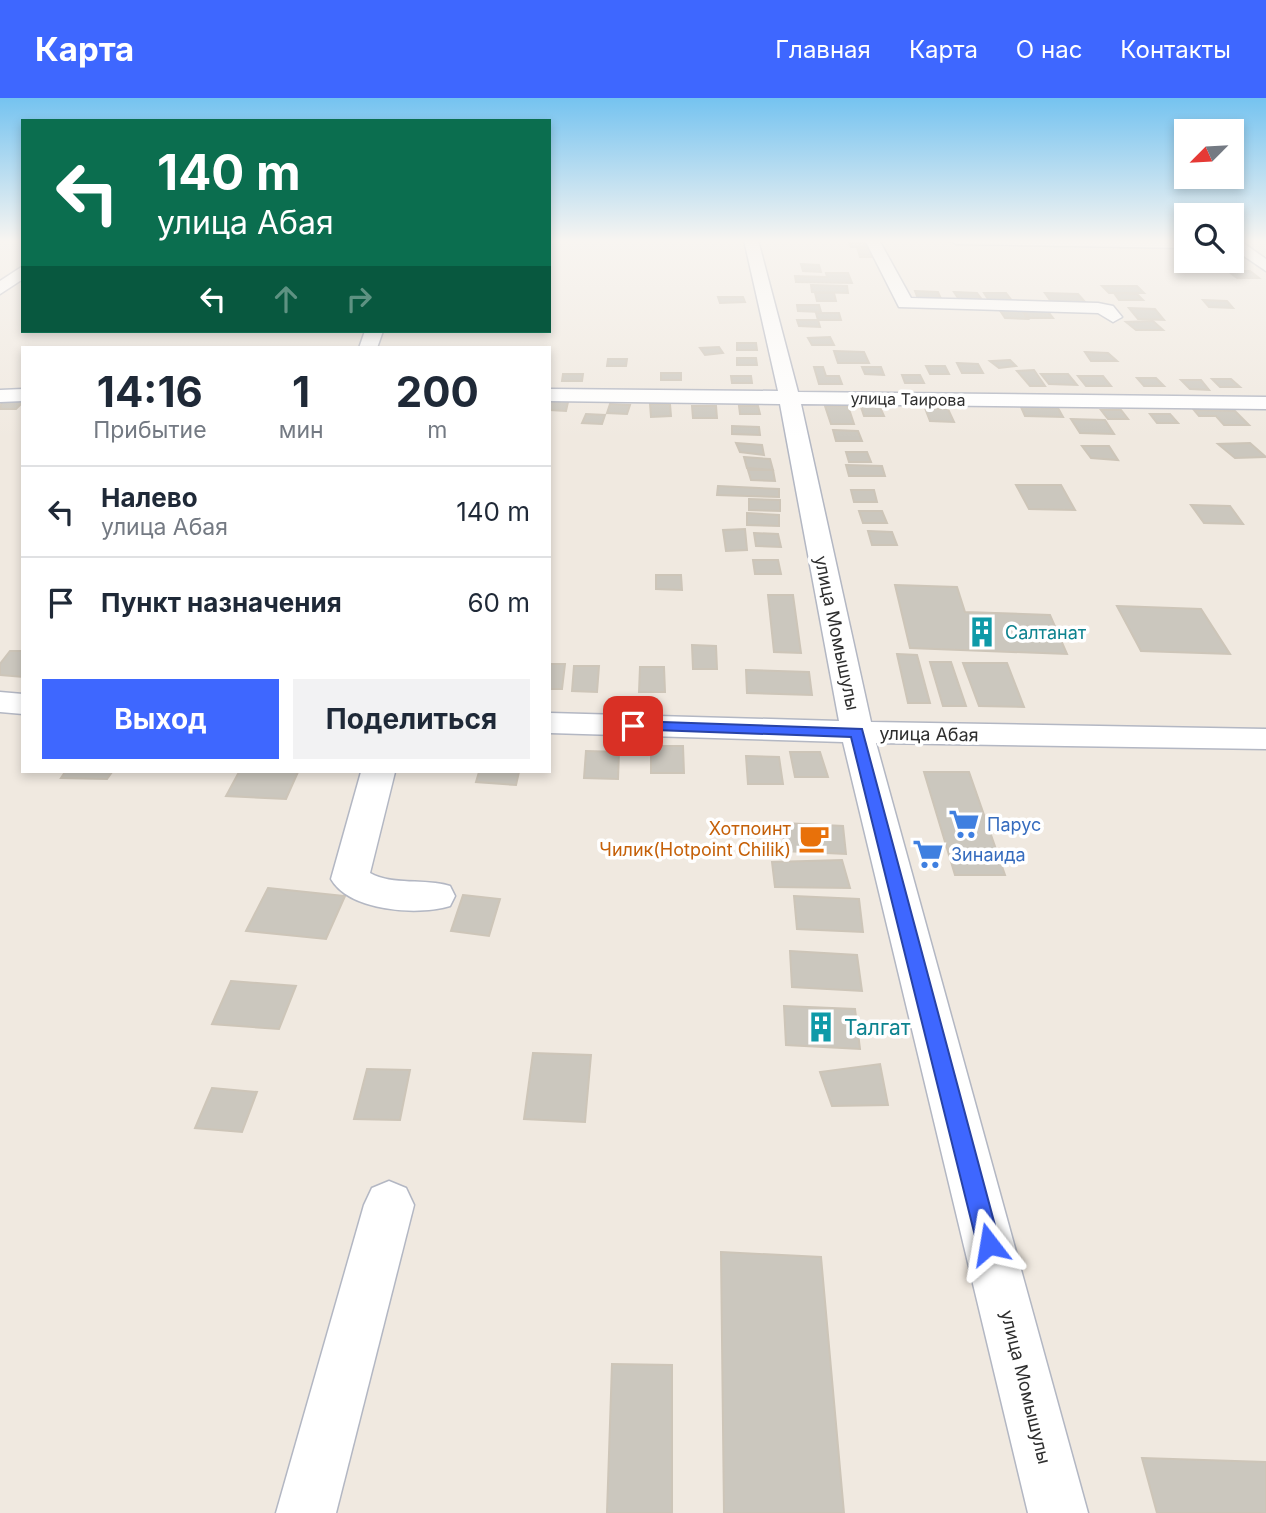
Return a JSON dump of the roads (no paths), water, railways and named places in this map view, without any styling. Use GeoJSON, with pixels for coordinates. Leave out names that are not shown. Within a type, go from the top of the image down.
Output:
{"type":"FeatureCollection","features":[{"type":"Feature","properties":{"kind":"street","name":"улица Момышулы"},"geometry":{"type":"LineString","coordinates":[[767,306],[789,397],[857,732],[1058,1513]]}},
{"type":"Feature","properties":{"kind":"street"},"geometry":{"type":"LineString","coordinates":[[1004,306],[1101,309],[1113,317]]}},
{"type":"Feature","properties":{"kind":"street"},"geometry":{"type":"LineString","coordinates":[[0,396],[21,395]]}},
{"type":"Feature","properties":{"kind":"street","name":"улица Таирова"},"geometry":{"type":"LineString","coordinates":[[551,395],[1266,403]]}},
{"type":"Feature","properties":{"kind":"street"},"geometry":{"type":"LineString","coordinates":[[0,702],[21,704]]}},
{"type":"Feature","properties":{"kind":"street","name":"улица Абая"},"geometry":{"type":"LineString","coordinates":[[551,723],[857,732],[1266,739]]}},
{"type":"Feature","properties":{"kind":"street"},"geometry":{"type":"LineString","coordinates":[[378,773],[350,879],[372,892],[436,896]]}},
{"type":"Feature","properties":{"kind":"street"},"geometry":{"type":"LineString","coordinates":[[306,1513],[389,1205]]}},
{"type":"Feature","properties":{"kind":"place","name":"Салтанат"},"geometry":{"type":"Point","coordinates":[982,632]}},
{"type":"Feature","properties":{"kind":"place","name":"Парус"},"geometry":{"type":"Point","coordinates":[964,824]}},
{"type":"Feature","properties":{"kind":"place","name":"Хотпоинт Чилик(Hotpoint Chilik)"},"geometry":{"type":"Point","coordinates":[814,838]}},
{"type":"Feature","properties":{"kind":"place","name":"Зинаида"},"geometry":{"type":"Point","coordinates":[928,854]}},
{"type":"Feature","properties":{"kind":"place","name":"Талгат"},"geometry":{"type":"Point","coordinates":[821,1027]}}]}
